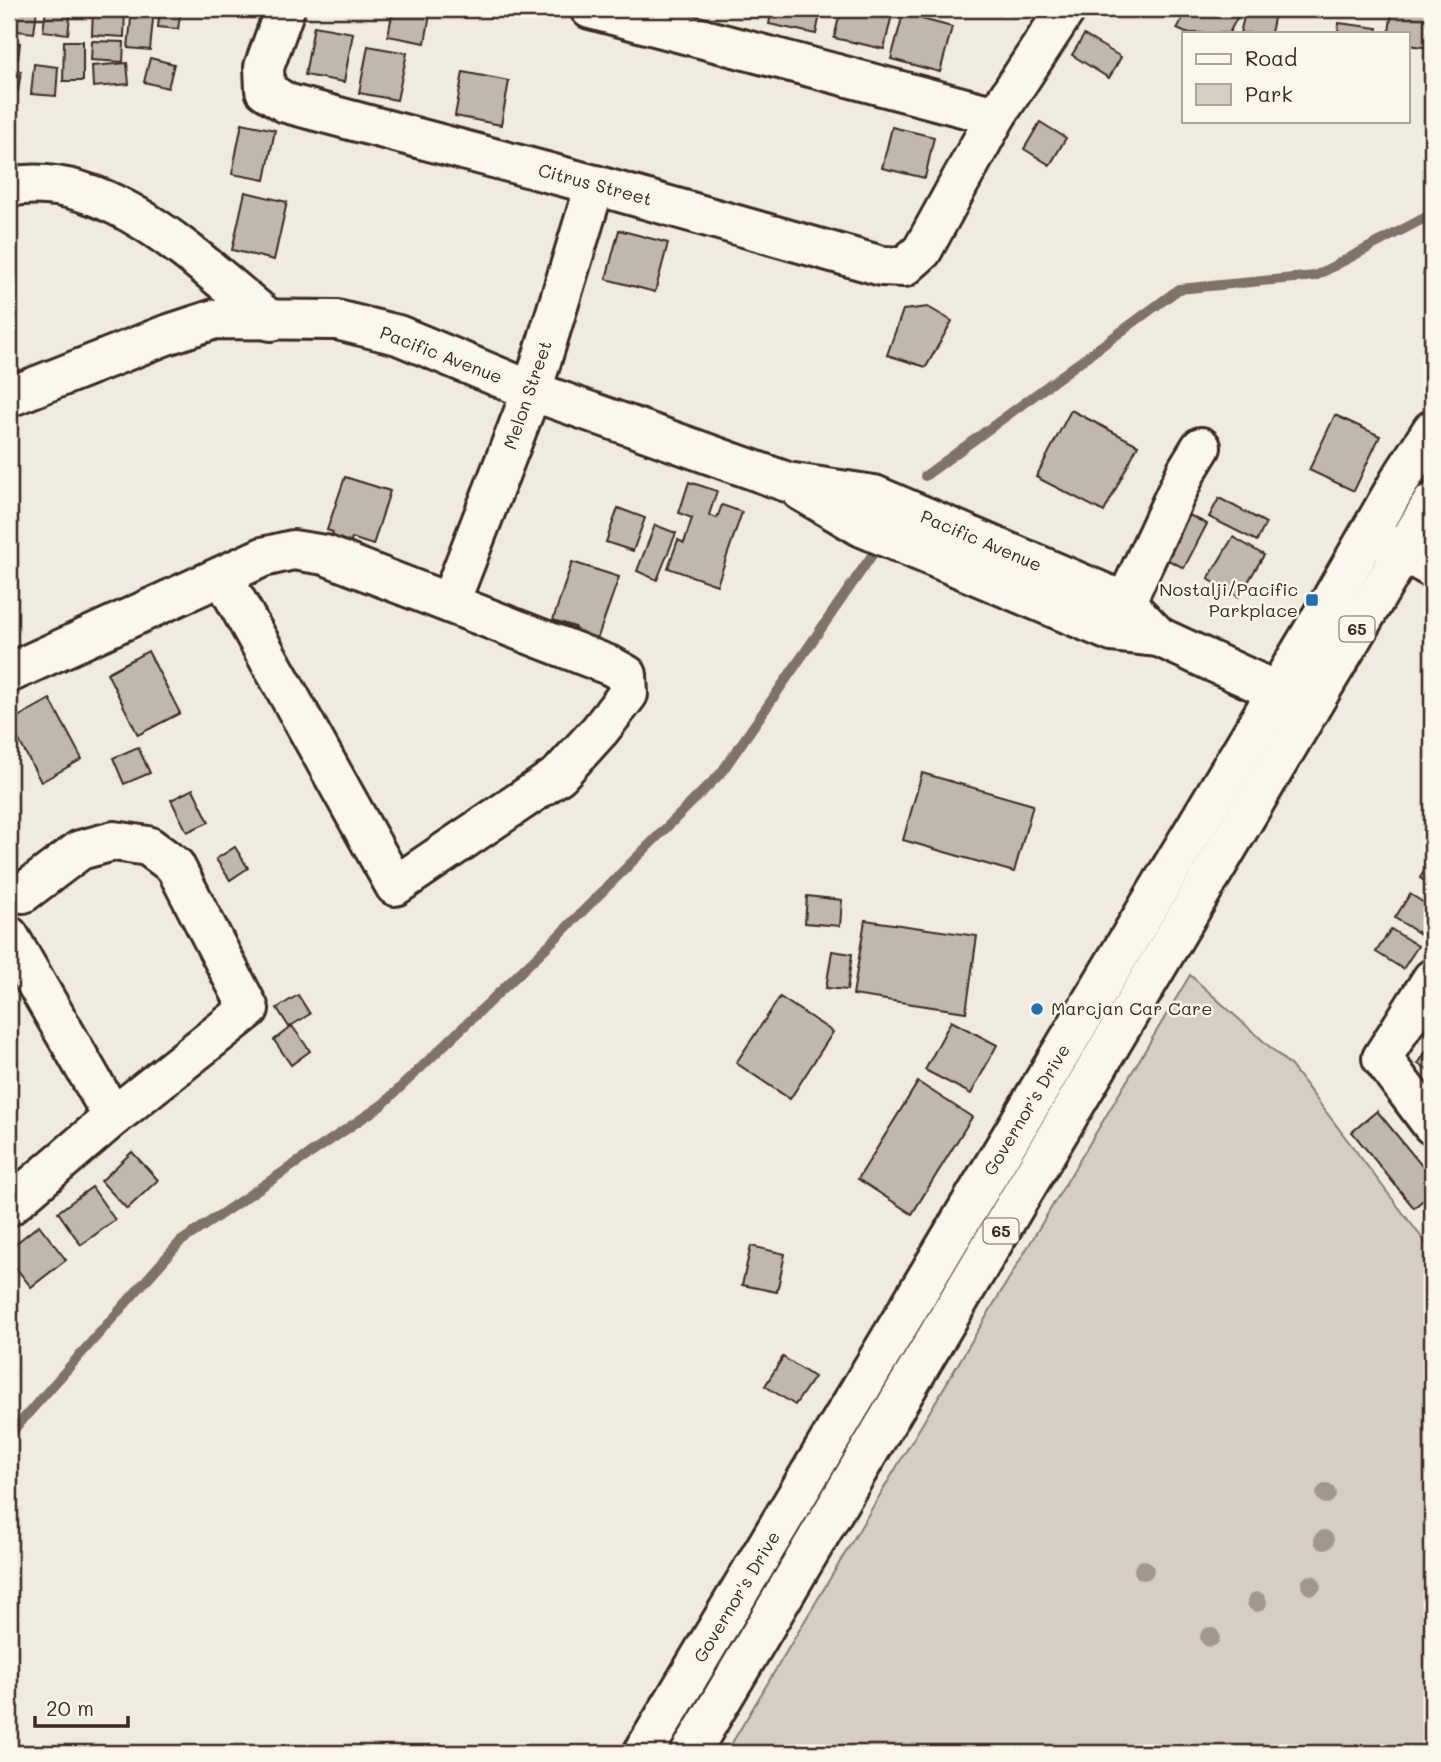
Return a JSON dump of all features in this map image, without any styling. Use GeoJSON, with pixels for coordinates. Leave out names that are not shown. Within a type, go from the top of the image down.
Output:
{"type":"FeatureCollection","features":[{"type":"Feature","properties":{"kind":"main road","name":"Citrus Street"},"geometry":{"type":"LineString","coordinates":[[285,9],[264,67],[265,90],[286,103],[595,185],[882,266],[904,267],[922,251],[996,116]]}},
{"type":"Feature","properties":{"kind":"main road"},"geometry":{"type":"LineString","coordinates":[[590,9],[996,116],[1066,9]]}},
{"type":"Feature","properties":{"kind":"main road"},"geometry":{"type":"LineString","coordinates":[[9,187],[59,185],[103,199],[136,215],[271,321]]}},
{"type":"Feature","properties":{"kind":"main road","name":"Melon Street"},"geometry":{"type":"LineString","coordinates":[[450,602],[532,391],[595,185]]}},
{"type":"Feature","properties":{"kind":"main road","name":"Pacific Avenue"},"geometry":{"type":"LineString","coordinates":[[9,397],[166,335],[215,319],[337,320],[398,335],[532,391],[787,482],[874,495],[916,531],[1119,617],[1311,708]]}},
{"type":"Feature","properties":{"kind":"main road","name":"Governor's Drive"},"geometry":{"type":"LineString","coordinates":[[643,1753],[1432,430]]}},
{"type":"Feature","properties":{"kind":"main road"},"geometry":{"type":"LineString","coordinates":[[1119,617],[1187,470],[1201,447]]}},
{"type":"Feature","properties":{"kind":"main road"},"geometry":{"type":"LineString","coordinates":[[1400,480],[1432,503]]}},
{"type":"Feature","properties":{"kind":"main road","name":"65"},"geometry":{"type":"LineString","coordinates":[[690,1753],[1311,708],[1418,559],[1432,503]]}},
{"type":"Feature","properties":{"kind":"main road"},"geometry":{"type":"LineString","coordinates":[[1370,533],[1418,559]]}},
{"type":"Feature","properties":{"kind":"main road"},"geometry":{"type":"LineString","coordinates":[[9,673],[263,557],[293,550],[325,555],[611,666],[627,675],[628,694],[559,775],[395,886],[223,577]]}},
{"type":"Feature","properties":{"kind":"main road"},"geometry":{"type":"LineString","coordinates":[[9,1206],[113,1117],[249,1009],[175,866],[148,846],[114,841],[80,850],[16,887],[25,917],[9,935],[113,1117]]}},
{"type":"Feature","properties":{"kind":"main road"},"geometry":{"type":"LineString","coordinates":[[1432,979],[1382,1058],[1432,1125]]}},
{"type":"Feature","properties":{"kind":"green space"},"geometry":{"type":"Polygon","coordinates":[[[1190,975],[1291,1066],[1432,1251],[1432,1753],[726,1753],[1190,975]]]}},
{"type":"Feature","properties":{"kind":"building"},"geometry":{"type":"Polygon","coordinates":[[[9,9],[37,9],[34,33],[9,30],[9,9]]]}},
{"type":"Feature","properties":{"kind":"building"},"geometry":{"type":"Polygon","coordinates":[[[46,9],[71,9],[68,34],[43,31],[46,9]]]}},
{"type":"Feature","properties":{"kind":"building"},"geometry":{"type":"Polygon","coordinates":[[[93,9],[125,9],[124,37],[92,35],[93,9]]]}},
{"type":"Feature","properties":{"kind":"building"},"geometry":{"type":"Polygon","coordinates":[[[132,9],[154,9],[150,50],[128,48],[132,9]]]}},
{"type":"Feature","properties":{"kind":"building"},"geometry":{"type":"Polygon","coordinates":[[[160,9],[181,9],[178,29],[158,27],[160,9]]]}},
{"type":"Feature","properties":{"kind":"building"},"geometry":{"type":"Polygon","coordinates":[[[393,9],[431,9],[425,43],[388,36],[393,9]]]}},
{"type":"Feature","properties":{"kind":"building"},"geometry":{"type":"Polygon","coordinates":[[[772,9],[821,9],[816,34],[769,24],[772,9]]]}},
{"type":"Feature","properties":{"kind":"building"},"geometry":{"type":"Polygon","coordinates":[[[841,9],[893,10],[884,49],[834,38],[841,9]]]}},
{"type":"Feature","properties":{"kind":"building"},"geometry":{"type":"Polygon","coordinates":[[[1187,9],[1222,9],[1238,16],[1230,32],[1184,32],[1177,29],[1187,9]]]}},
{"type":"Feature","properties":{"kind":"building"},"geometry":{"type":"Polygon","coordinates":[[[1246,9],[1276,9],[1271,32],[1240,32],[1246,9]]]}},
{"type":"Feature","properties":{"kind":"building"},"geometry":{"type":"Polygon","coordinates":[[[1392,9],[1432,9],[1431,48],[1410,45],[1410,32],[1389,32],[1392,9]]]}},
{"type":"Feature","properties":{"kind":"building"},"geometry":{"type":"Polygon","coordinates":[[[903,14],[952,27],[940,72],[891,59],[903,14]]]}},
{"type":"Feature","properties":{"kind":"building"},"geometry":{"type":"Polygon","coordinates":[[[1339,23],[1378,28],[1377,32],[1338,32],[1339,23]]]}},
{"type":"Feature","properties":{"kind":"building"},"geometry":{"type":"Polygon","coordinates":[[[314,26],[353,33],[344,82],[305,75],[314,26]]]}},
{"type":"Feature","properties":{"kind":"building"},"geometry":{"type":"Polygon","coordinates":[[[1084,35],[1121,57],[1109,78],[1072,55],[1084,35]]]}},
{"type":"Feature","properties":{"kind":"building"},"geometry":{"type":"Polygon","coordinates":[[[9,41],[20,43],[18,59],[9,58],[9,41]]]}},
{"type":"Feature","properties":{"kind":"building"},"geometry":{"type":"Polygon","coordinates":[[[64,41],[83,41],[83,81],[63,81],[64,41]]]}},
{"type":"Feature","properties":{"kind":"building"},"geometry":{"type":"Polygon","coordinates":[[[92,41],[124,42],[123,62],[91,60],[92,41]]]}},
{"type":"Feature","properties":{"kind":"building"},"geometry":{"type":"Polygon","coordinates":[[[368,46],[407,53],[397,100],[359,93],[368,46]]]}},
{"type":"Feature","properties":{"kind":"building"},"geometry":{"type":"Polygon","coordinates":[[[150,58],[174,64],[168,88],[144,82],[150,58]]]}},
{"type":"Feature","properties":{"kind":"building"},"geometry":{"type":"Polygon","coordinates":[[[127,63],[129,84],[93,87],[92,66],[127,63]]]}},
{"type":"Feature","properties":{"kind":"building"},"geometry":{"type":"Polygon","coordinates":[[[34,64],[58,67],[56,96],[31,94],[34,64]]]}},
{"type":"Feature","properties":{"kind":"building"},"geometry":{"type":"Polygon","coordinates":[[[9,69],[21,71],[18,91],[9,89],[9,69]]]}},
{"type":"Feature","properties":{"kind":"building"},"geometry":{"type":"Polygon","coordinates":[[[463,72],[509,81],[501,125],[455,116],[463,72]]]}},
{"type":"Feature","properties":{"kind":"building"},"geometry":{"type":"Polygon","coordinates":[[[1040,122],[1066,138],[1050,165],[1024,149],[1040,122]]]}},
{"type":"Feature","properties":{"kind":"building"},"geometry":{"type":"Polygon","coordinates":[[[242,123],[275,130],[265,180],[232,174],[242,123]]]}},
{"type":"Feature","properties":{"kind":"building"},"geometry":{"type":"Polygon","coordinates":[[[892,127],[934,137],[925,178],[882,168],[892,127]]]}},
{"type":"Feature","properties":{"kind":"building"},"geometry":{"type":"Polygon","coordinates":[[[245,192],[287,202],[274,260],[232,250],[245,192]]]}},
{"type":"Feature","properties":{"kind":"building"},"geometry":{"type":"Polygon","coordinates":[[[619,230],[668,243],[655,292],[606,279],[619,230]]]}},
{"type":"Feature","properties":{"kind":"building"},"geometry":{"type":"Polygon","coordinates":[[[1432,255],[1432,279],[1423,274],[1432,255]]]}},
{"type":"Feature","properties":{"kind":"building"},"geometry":{"type":"Polygon","coordinates":[[[928,307],[952,321],[926,367],[887,355],[903,310],[928,307]]]}},
{"type":"Feature","properties":{"kind":"building"},"geometry":{"type":"Polygon","coordinates":[[[1071,410],[1138,445],[1104,512],[1036,477],[1071,410]]]}},
{"type":"Feature","properties":{"kind":"building"},"geometry":{"type":"Polygon","coordinates":[[[1335,415],[1380,436],[1354,491],[1309,470],[1335,415]]]}},
{"type":"Feature","properties":{"kind":"building"},"geometry":{"type":"Polygon","coordinates":[[[345,477],[390,491],[373,545],[352,538],[350,546],[330,539],[333,532],[327,530],[345,477]]]}},
{"type":"Feature","properties":{"kind":"building"},"geometry":{"type":"Polygon","coordinates":[[[689,482],[717,491],[709,515],[717,518],[722,505],[742,512],[717,585],[668,568],[678,540],[684,543],[692,518],[679,513],[689,482]]]}},
{"type":"Feature","properties":{"kind":"building"},"geometry":{"type":"Polygon","coordinates":[[[1219,498],[1266,523],[1257,541],[1209,517],[1219,498]]]}},
{"type":"Feature","properties":{"kind":"building"},"geometry":{"type":"Polygon","coordinates":[[[618,508],[645,518],[633,551],[606,542],[618,508]]]}},
{"type":"Feature","properties":{"kind":"building"},"geometry":{"type":"Polygon","coordinates":[[[1189,515],[1207,524],[1184,568],[1166,559],[1189,515]]]}},
{"type":"Feature","properties":{"kind":"building"},"geometry":{"type":"Polygon","coordinates":[[[655,525],[676,533],[657,580],[637,571],[655,525]]]}},
{"type":"Feature","properties":{"kind":"building"},"geometry":{"type":"Polygon","coordinates":[[[1233,537],[1264,555],[1239,597],[1208,579],[1233,537]]]}},
{"type":"Feature","properties":{"kind":"building"},"geometry":{"type":"Polygon","coordinates":[[[572,562],[619,577],[593,651],[570,643],[575,627],[553,620],[572,562]]]}},
{"type":"Feature","properties":{"kind":"building"},"geometry":{"type":"Polygon","coordinates":[[[148,651],[180,713],[138,735],[107,673],[148,651]]]}},
{"type":"Feature","properties":{"kind":"building"},"geometry":{"type":"Polygon","coordinates":[[[50,699],[82,759],[41,782],[9,722],[50,699]]]}},
{"type":"Feature","properties":{"kind":"building"},"geometry":{"type":"Polygon","coordinates":[[[138,747],[150,773],[124,784],[113,758],[138,747]]]}},
{"type":"Feature","properties":{"kind":"building"},"geometry":{"type":"Polygon","coordinates":[[[922,773],[1033,805],[1014,872],[903,840],[922,773]]]}},
{"type":"Feature","properties":{"kind":"building"},"geometry":{"type":"Polygon","coordinates":[[[193,789],[209,822],[187,832],[171,800],[193,789]]]}},
{"type":"Feature","properties":{"kind":"building"},"geometry":{"type":"Polygon","coordinates":[[[235,847],[248,868],[230,880],[216,859],[235,847]]]}},
{"type":"Feature","properties":{"kind":"building"},"geometry":{"type":"Polygon","coordinates":[[[1432,858],[1432,886],[1420,878],[1432,858]]]}},
{"type":"Feature","properties":{"kind":"building"},"geometry":{"type":"Polygon","coordinates":[[[1410,894],[1432,908],[1432,919],[1422,935],[1395,918],[1410,894]]]}},
{"type":"Feature","properties":{"kind":"building"},"geometry":{"type":"Polygon","coordinates":[[[807,896],[842,900],[840,926],[805,923],[807,896]]]}},
{"type":"Feature","properties":{"kind":"building"},"geometry":{"type":"Polygon","coordinates":[[[865,920],[977,936],[966,1012],[853,995],[865,920]]]}},
{"type":"Feature","properties":{"kind":"building"},"geometry":{"type":"Polygon","coordinates":[[[1391,929],[1418,946],[1403,969],[1376,952],[1391,929]]]}},
{"type":"Feature","properties":{"kind":"building"},"geometry":{"type":"Polygon","coordinates":[[[832,951],[852,954],[847,990],[826,988],[832,951]]]}},
{"type":"Feature","properties":{"kind":"building"},"geometry":{"type":"Polygon","coordinates":[[[298,995],[310,1014],[289,1027],[277,1008],[298,995]]]}},
{"type":"Feature","properties":{"kind":"building"},"geometry":{"type":"Polygon","coordinates":[[[780,997],[833,1032],[790,1099],[736,1063],[780,997]]]}},
{"type":"Feature","properties":{"kind":"building"},"geometry":{"type":"Polygon","coordinates":[[[951,1021],[997,1045],[971,1094],[925,1070],[951,1021]]]}},
{"type":"Feature","properties":{"kind":"building"},"geometry":{"type":"Polygon","coordinates":[[[292,1026],[310,1051],[291,1065],[274,1040],[292,1026]]]}},
{"type":"Feature","properties":{"kind":"building"},"geometry":{"type":"Polygon","coordinates":[[[1432,1042],[1432,1073],[1418,1064],[1432,1042]]]}},
{"type":"Feature","properties":{"kind":"building"},"geometry":{"type":"Polygon","coordinates":[[[918,1082],[972,1117],[912,1214],[858,1179],[918,1082]]]}},
{"type":"Feature","properties":{"kind":"building"},"geometry":{"type":"Polygon","coordinates":[[[1377,1111],[1432,1178],[1432,1192],[1414,1208],[1352,1132],[1377,1111]]]}},
{"type":"Feature","properties":{"kind":"building"},"geometry":{"type":"Polygon","coordinates":[[[132,1152],[158,1180],[127,1209],[101,1181],[132,1152]]]}},
{"type":"Feature","properties":{"kind":"building"},"geometry":{"type":"Polygon","coordinates":[[[92,1187],[115,1220],[81,1245],[58,1212],[92,1187]]]}},
{"type":"Feature","properties":{"kind":"building"},"geometry":{"type":"Polygon","coordinates":[[[39,1225],[66,1260],[31,1287],[9,1259],[9,1249],[39,1225]]]}},
{"type":"Feature","properties":{"kind":"building"},"geometry":{"type":"Polygon","coordinates":[[[751,1246],[785,1254],[777,1292],[742,1285],[751,1246]]]}},
{"type":"Feature","properties":{"kind":"building"},"geometry":{"type":"Polygon","coordinates":[[[783,1357],[814,1377],[795,1405],[765,1386],[783,1357]]]}},
{"type":"Feature","properties":{"kind":"waterway"},"geometry":{"type":"LineString","coordinates":[[925,476],[1179,289],[1315,276],[1432,214]]}},
{"type":"Feature","properties":{"kind":"waterway"},"geometry":{"type":"LineString","coordinates":[[9,1435],[180,1242],[382,1105],[557,937],[721,773],[877,548]]}},
{"type":"Feature","properties":{"kind":"place","name":"Nostalji/Pacific Parkplace"},"geometry":{"type":"Point","coordinates":[1312,600]}},
{"type":"Feature","properties":{"kind":"place","name":"Marcjan Car Care"},"geometry":{"type":"Point","coordinates":[1037,1009]}}]}
